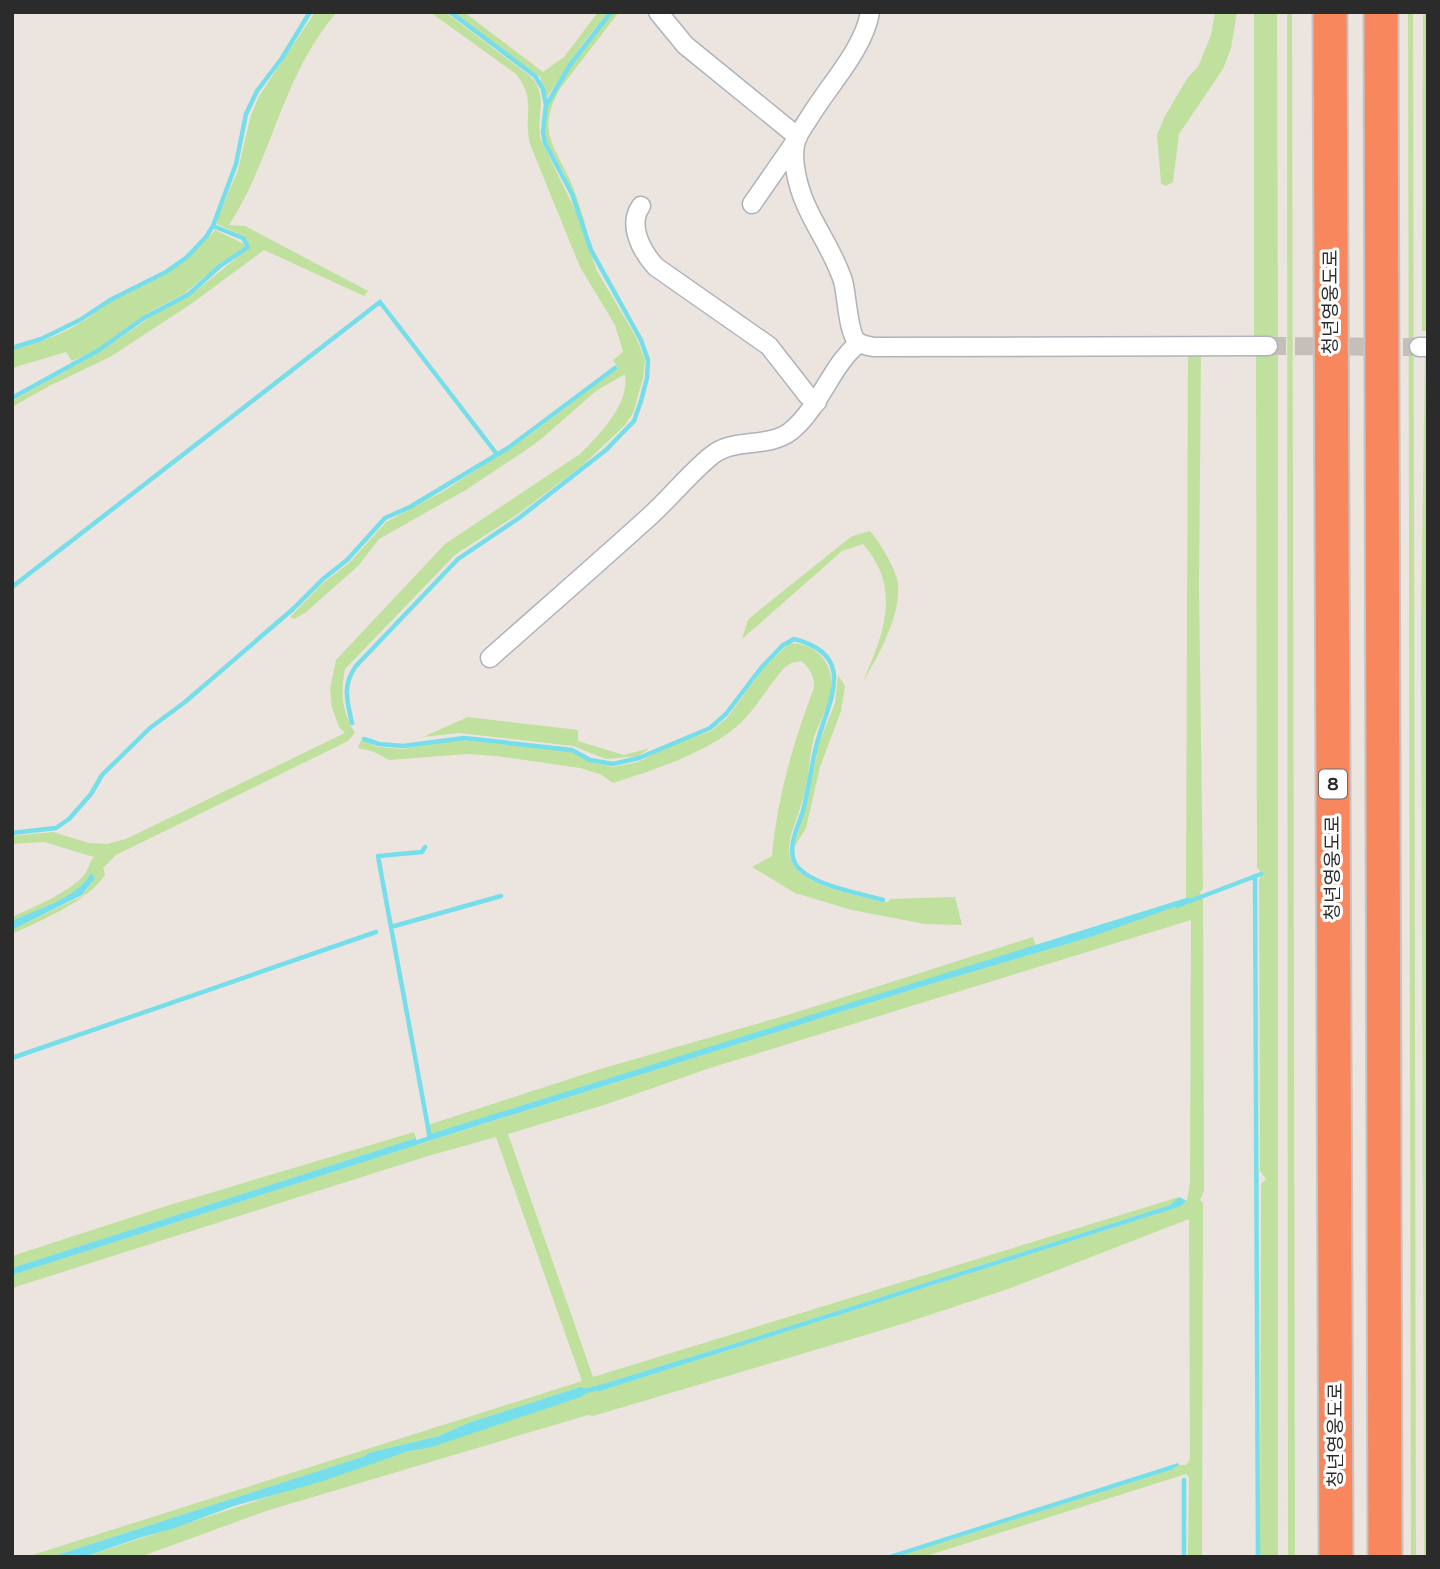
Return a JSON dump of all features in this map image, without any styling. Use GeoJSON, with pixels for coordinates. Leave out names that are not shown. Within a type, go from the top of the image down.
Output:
{"type":"FeatureCollection","features":[{"type":"Feature","properties":{"kind":"highway","name":"청년영웅도로"},"geometry":{"type":"LineString","coordinates":[[1330,12],[1336,1557]]}},
{"type":"Feature","properties":{"kind":"highway"},"geometry":{"type":"LineString","coordinates":[[1381,12],[1385,1557]]}},
{"type":"Feature","properties":{"kind":"street"},"geometry":{"type":"LineString","coordinates":[[658,12],[685,45],[797,140]]}},
{"type":"Feature","properties":{"kind":"street"},"geometry":{"type":"LineString","coordinates":[[752,204],[797,140],[825,91],[858,46],[867,29],[870,12]]}},
{"type":"Feature","properties":{"kind":"street"},"geometry":{"type":"LineString","coordinates":[[797,140],[796,171],[799,188],[814,224],[839,270],[846,292],[850,328],[859,343],[874,347],[1268,346]]}},
{"type":"Feature","properties":{"kind":"street"},"geometry":{"type":"LineString","coordinates":[[641,206],[635,213],[635,227],[640,242],[656,267],[769,346],[808,396],[817,402]]}},
{"type":"Feature","properties":{"kind":"street"},"geometry":{"type":"LineString","coordinates":[[490,658],[653,514],[712,454],[727,447],[780,439],[792,430],[817,402],[847,352],[859,343]]}},
{"type":"Feature","properties":{"kind":"green space"},"geometry":{"type":"Polygon","coordinates":[[[315,12],[337,12],[318,36],[303,62],[257,172],[229,225],[245,226],[368,291],[364,296],[264,250],[191,304],[110,357],[12,407],[14,400],[101,351],[161,310],[191,295],[250,247],[244,236],[217,224],[218,217],[238,170],[251,115],[259,96],[315,12]]]}},
{"type":"Feature","properties":{"kind":"green space"},"geometry":{"type":"Polygon","coordinates":[[[430,12],[445,12],[530,76],[536,84],[541,99],[541,140],[577,214],[597,271],[636,337],[645,360],[633,413],[625,425],[583,465],[518,514],[456,554],[345,669],[343,702],[355,733],[348,741],[116,855],[103,868],[105,875],[87,893],[63,909],[12,934],[12,930],[82,896],[95,878],[91,874],[66,897],[12,921],[12,917],[52,898],[81,879],[94,857],[44,842],[12,844],[12,836],[53,832],[89,843],[107,844],[126,839],[345,733],[339,727],[332,708],[330,689],[336,660],[445,544],[580,454],[612,418],[623,396],[625,374],[596,391],[520,454],[464,491],[379,539],[358,566],[305,613],[294,619],[290,617],[322,584],[349,563],[386,522],[442,492],[527,437],[618,368],[613,360],[623,352],[615,325],[580,267],[530,144],[528,100],[522,83],[516,74],[430,12]]]}},
{"type":"Feature","properties":{"kind":"green space"},"geometry":{"type":"Polygon","coordinates":[[[452,12],[464,12],[543,72],[564,57],[598,12],[608,12],[581,46],[547,97],[540,77],[452,12]]]}},
{"type":"Feature","properties":{"kind":"green space"},"geometry":{"type":"Polygon","coordinates":[[[613,12],[619,12],[559,90],[549,116],[548,126],[553,145],[571,183],[586,225],[579,214],[565,175],[547,144],[544,132],[545,117],[569,68],[613,12]]]}},
{"type":"Feature","properties":{"kind":"green space"},"geometry":{"type":"Polygon","coordinates":[[[1215,12],[1237,12],[1231,48],[1223,69],[1179,134],[1173,182],[1165,186],[1161,183],[1157,135],[1188,77],[1198,67],[1211,35],[1215,12]]]}},
{"type":"Feature","properties":{"kind":"green space"},"geometry":{"type":"Polygon","coordinates":[[[1254,12],[1277,12],[1278,337],[1254,336],[1254,12]]]}},
{"type":"Feature","properties":{"kind":"green space"},"geometry":{"type":"Polygon","coordinates":[[[1287,12],[1292,12],[1295,1557],[1288,1557],[1287,12]]]}},
{"type":"Feature","properties":{"kind":"green space"},"geometry":{"type":"Polygon","coordinates":[[[1408,12],[1413,12],[1416,1557],[1411,1557],[1408,12]]]}},
{"type":"Feature","properties":{"kind":"green space"},"geometry":{"type":"Polygon","coordinates":[[[1423,12],[1428,12],[1428,331],[1422,331],[1423,12]]]}},
{"type":"Feature","properties":{"kind":"green space"},"geometry":{"type":"Polygon","coordinates":[[[215,230],[244,244],[245,247],[185,293],[151,311],[98,349],[72,361],[66,352],[12,368],[12,350],[51,338],[79,324],[104,305],[177,265],[190,256],[215,230]]]}},
{"type":"Feature","properties":{"kind":"green space"},"geometry":{"type":"Polygon","coordinates":[[[1425,348],[1428,348],[1428,1557],[1424,1557],[1421,627],[1425,348]]]}},
{"type":"Feature","properties":{"kind":"green space"},"geometry":{"type":"Polygon","coordinates":[[[1278,350],[1278,1557],[1260,1557],[1261,1184],[1266,1179],[1260,1171],[1259,879],[1263,874],[1257,868],[1256,352],[1278,350]]]}},
{"type":"Feature","properties":{"kind":"green space"},"geometry":{"type":"Polygon","coordinates":[[[1188,351],[1201,352],[1199,588],[1203,888],[1200,893],[1203,900],[1204,1191],[1200,1200],[1203,1203],[1202,1557],[1188,1557],[1189,1477],[1186,1474],[923,1557],[897,1557],[1171,1470],[1179,1465],[1186,1465],[1190,1460],[1189,1219],[1011,1288],[899,1325],[266,1511],[140,1557],[84,1557],[409,1451],[432,1446],[587,1393],[580,1387],[468,1423],[439,1436],[368,1453],[51,1557],[26,1557],[582,1381],[496,1137],[428,1156],[12,1288],[12,1275],[914,989],[1091,937],[1190,898],[1186,898],[1188,351]],[[1191,920],[710,1068],[607,1104],[508,1134],[593,1377],[1179,1197],[1170,1205],[596,1386],[597,1392],[1179,1207],[1187,1201],[1190,1183],[1191,920]]]}},
{"type":"Feature","properties":{"kind":"green space"},"geometry":{"type":"Polygon","coordinates":[[[870,531],[894,571],[898,596],[888,634],[863,681],[883,629],[886,594],[875,561],[863,544],[842,551],[742,639],[752,616],[852,536],[870,531]]]}},
{"type":"Feature","properties":{"kind":"green space"},"geometry":{"type":"Polygon","coordinates":[[[789,643],[816,651],[827,664],[831,682],[830,698],[814,737],[804,795],[790,840],[792,862],[798,871],[819,884],[882,902],[888,902],[890,899],[955,897],[962,925],[925,924],[852,910],[795,893],[752,867],[772,856],[787,771],[814,688],[811,673],[801,661],[784,668],[750,713],[724,736],[678,760],[613,783],[600,774],[580,768],[497,756],[467,754],[389,760],[358,748],[361,740],[378,747],[401,749],[461,740],[570,751],[595,763],[613,767],[638,762],[664,748],[711,731],[727,718],[762,670],[789,643]]]}},
{"type":"Feature","properties":{"kind":"green space"},"geometry":{"type":"Polygon","coordinates":[[[838,675],[845,686],[841,711],[820,767],[806,828],[794,847],[819,743],[835,703],[838,675]]]}},
{"type":"Feature","properties":{"kind":"green space"},"geometry":{"type":"Polygon","coordinates":[[[468,717],[578,730],[578,741],[624,755],[650,748],[638,756],[606,759],[573,746],[459,733],[423,737],[468,717]]]}},
{"type":"Feature","properties":{"kind":"green space"},"geometry":{"type":"Polygon","coordinates":[[[1033,937],[1036,946],[427,1135],[425,1126],[597,1070],[794,1013],[1033,937]]]}},
{"type":"Feature","properties":{"kind":"green space"},"geometry":{"type":"Polygon","coordinates":[[[414,1132],[416,1138],[12,1268],[12,1256],[160,1208],[414,1132]]]}},
{"type":"Feature","properties":{"kind":"water"},"geometry":{"type":"Polygon","coordinates":[[[91,873],[95,878],[82,895],[12,930],[12,921],[67,896],[85,882],[91,873]]]}},
{"type":"Feature","properties":{"kind":"water"},"geometry":{"type":"Polygon","coordinates":[[[1191,898],[1188,902],[1091,937],[914,989],[429,1141],[427,1135],[1191,898]]]}},
{"type":"Feature","properties":{"kind":"water"},"geometry":{"type":"Polygon","coordinates":[[[416,1138],[417,1145],[12,1275],[12,1268],[416,1138]]]}},
{"type":"Feature","properties":{"kind":"water"},"geometry":{"type":"Polygon","coordinates":[[[1179,1197],[1187,1201],[1179,1207],[597,1392],[596,1386],[1170,1205],[1179,1197]]]}},
{"type":"Feature","properties":{"kind":"water"},"geometry":{"type":"Polygon","coordinates":[[[580,1387],[585,1388],[587,1393],[581,1397],[432,1447],[409,1451],[320,1482],[234,1506],[84,1557],[51,1557],[368,1453],[439,1436],[468,1423],[580,1387]]]}},
{"type":"Feature","properties":{"kind":"water"},"geometry":{"type":"Polygon","coordinates":[[[1178,1463],[1179,1465],[1171,1470],[897,1557],[883,1557],[1178,1463]]]}},
{"type":"Feature","properties":{"kind":"waterway"},"geometry":{"type":"LineString","coordinates":[[12,348],[41,339],[80,320],[110,300],[166,272],[187,257],[206,237],[213,226],[236,164],[246,114],[257,91],[282,58],[310,12]]}},
{"type":"Feature","properties":{"kind":"waterway"},"geometry":{"type":"LineString","coordinates":[[352,723],[347,687],[356,666],[458,559],[519,518],[606,450],[634,421],[647,378],[648,360],[641,340],[591,250],[572,194],[545,143],[543,132],[546,105],[543,89],[535,76],[450,12]]}},
{"type":"Feature","properties":{"kind":"waterway"},"geometry":{"type":"LineString","coordinates":[[547,104],[570,65],[611,12]]}},
{"type":"Feature","properties":{"kind":"waterway"},"geometry":{"type":"LineString","coordinates":[[12,398],[99,350],[144,318],[189,294],[220,266],[248,247],[243,238],[213,226]]}},
{"type":"Feature","properties":{"kind":"waterway"},"geometry":{"type":"LineString","coordinates":[[12,587],[380,302],[496,453]]}},
{"type":"Feature","properties":{"kind":"waterway"},"geometry":{"type":"LineString","coordinates":[[12,833],[56,828],[69,819],[91,794],[102,775],[150,728],[185,702],[293,609],[347,560],[385,518],[410,507],[508,448],[615,368]]}},
{"type":"Feature","properties":{"kind":"waterway"},"geometry":{"type":"LineString","coordinates":[[364,739],[379,744],[403,746],[464,738],[572,750],[590,760],[613,764],[639,758],[710,728],[726,714],[761,668],[783,645],[794,639],[814,646],[826,656],[833,668],[834,681],[815,751],[803,811],[794,837],[792,851],[795,863],[801,871],[822,883],[883,900]]}},
{"type":"Feature","properties":{"kind":"waterway"},"geometry":{"type":"LineString","coordinates":[[391,927],[378,856],[422,852],[425,847]]}},
{"type":"Feature","properties":{"kind":"waterway"},"geometry":{"type":"LineString","coordinates":[[1177,906],[1261,874]]}},
{"type":"Feature","properties":{"kind":"waterway"},"geometry":{"type":"LineString","coordinates":[[1255,876],[1258,1557]]}},
{"type":"Feature","properties":{"kind":"waterway"},"geometry":{"type":"LineString","coordinates":[[430,1138],[391,927],[501,896]]}},
{"type":"Feature","properties":{"kind":"waterway"},"geometry":{"type":"LineString","coordinates":[[12,1058],[376,932]]}},
{"type":"Feature","properties":{"kind":"waterway"},"geometry":{"type":"LineString","coordinates":[[412,1144],[433,1137]]}},
{"type":"Feature","properties":{"kind":"waterway"},"geometry":{"type":"LineString","coordinates":[[582,1392],[600,1387]]}},
{"type":"Feature","properties":{"kind":"waterway"},"geometry":{"type":"LineString","coordinates":[[1184,1480],[1184,1557]]}},
{"type":"Feature","properties":{"kind":"tunnel"},"geometry":{"type":"LineString","coordinates":[[1268,346],[1419,347]]}}]}
